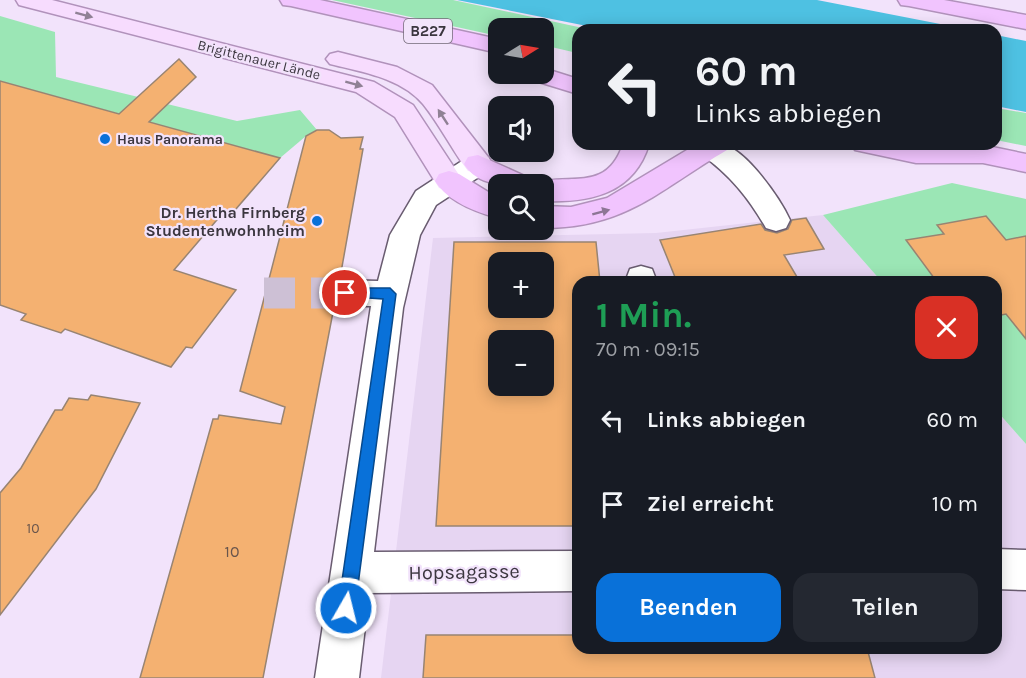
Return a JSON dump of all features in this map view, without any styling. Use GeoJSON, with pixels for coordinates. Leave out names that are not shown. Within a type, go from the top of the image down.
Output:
{"type":"FeatureCollection","features":[{"type":"Feature","properties":{"kind":"highway","name":"B227"},"geometry":{"type":"LineString","coordinates":[[291,0],[488,44]]}},
{"type":"Feature","properties":{"kind":"highway"},"geometry":{"type":"LineString","coordinates":[[909,0],[1026,22]]}},
{"type":"Feature","properties":{"kind":"highway"},"geometry":{"type":"LineString","coordinates":[[358,16],[379,31],[488,59]]}},
{"type":"Feature","properties":{"kind":"highway"},"geometry":{"type":"LineString","coordinates":[[554,59],[572,63]]}},
{"type":"Feature","properties":{"kind":"highway"},"geometry":{"type":"LineString","coordinates":[[554,79],[572,85]]}},
{"type":"Feature","properties":{"kind":"highway"},"geometry":{"type":"LineString","coordinates":[[554,192],[575,191],[609,181],[631,161],[634,150]]}},
{"type":"Feature","properties":{"kind":"highway"},"geometry":{"type":"LineString","coordinates":[[554,217],[584,217],[612,210],[634,199],[708,150]]}},
{"type":"Feature","properties":{"kind":"highway"},"geometry":{"type":"LineString","coordinates":[[895,150],[916,154],[985,154]]}},
{"type":"Feature","properties":{"kind":"highway"},"geometry":{"type":"LineString","coordinates":[[967,150],[1026,163]]}},
{"type":"Feature","properties":{"kind":"highway"},"geometry":{"type":"LineString","coordinates":[[478,164],[498,174]]}},
{"type":"Feature","properties":{"kind":"highway"},"geometry":{"type":"LineString","coordinates":[[449,181],[481,203],[488,205]]}},
{"type":"Feature","properties":{"kind":"main road","name":"Brigittenauer Lände"},"geometry":{"type":"LineString","coordinates":[[27,0],[365,87],[404,111],[449,181]]}},
{"type":"Feature","properties":{"kind":"main road","name":"Brigittenauer Lände"},"geometry":{"type":"LineString","coordinates":[[109,0],[384,71],[418,87],[431,98],[478,164]]}},
{"type":"Feature","properties":{"kind":"street"},"geometry":{"type":"LineString","coordinates":[[718,150],[771,205],[776,220]]}},
{"type":"Feature","properties":{"kind":"street"},"geometry":{"type":"LineString","coordinates":[[337,678],[390,294],[405,234],[426,198],[478,164]]}},
{"type":"Feature","properties":{"kind":"street"},"geometry":{"type":"LineString","coordinates":[[337,293],[390,294]]}},
{"type":"Feature","properties":{"kind":"street"},"geometry":{"type":"LineString","coordinates":[[1002,569],[1026,570]]}},
{"type":"Feature","properties":{"kind":"street","name":"Hopsagasse"},"geometry":{"type":"LineString","coordinates":[[351,573],[572,571]]}},
{"type":"Feature","properties":{"kind":"shaded area"},"geometry":{"type":"Polygon","coordinates":[[[823,215],[877,276],[572,276],[572,654],[1002,654],[1002,417],[1026,444],[1026,678],[381,678],[433,238],[488,237],[488,240],[554,240],[554,235],[656,233],[823,215]]]}},
{"type":"Feature","properties":{"kind":"green space"},"geometry":{"type":"Polygon","coordinates":[[[332,0],[453,0],[536,18],[488,18],[488,34],[332,0]]]}},
{"type":"Feature","properties":{"kind":"green space"},"geometry":{"type":"Polygon","coordinates":[[[0,16],[55,32],[56,77],[237,121],[300,110],[317,130],[306,136],[280,158],[0,81],[0,16]]]}},
{"type":"Feature","properties":{"kind":"green space"},"geometry":{"type":"Polygon","coordinates":[[[554,22],[572,26],[572,52],[554,48],[554,22]]]}},
{"type":"Feature","properties":{"kind":"green space"},"geometry":{"type":"Polygon","coordinates":[[[1002,109],[1026,113],[1026,146],[1002,141],[1002,109]]]}},
{"type":"Feature","properties":{"kind":"green space"},"geometry":{"type":"Polygon","coordinates":[[[952,183],[1026,199],[1026,444],[1002,417],[1002,276],[877,276],[823,215],[952,183]]]}},
{"type":"Feature","properties":{"kind":"water"},"geometry":{"type":"Polygon","coordinates":[[[457,0],[817,0],[940,24],[577,24],[457,0]]]}},
{"type":"Feature","properties":{"kind":"water"},"geometry":{"type":"Polygon","coordinates":[[[1002,36],[1026,41],[1026,112],[1002,107],[1002,36]]]}},
{"type":"Feature","properties":{"kind":"building"},"geometry":{"type":"Polygon","coordinates":[[[179,59],[196,77],[149,122],[280,158],[229,217],[222,214],[174,270],[236,290],[192,348],[186,347],[171,367],[65,329],[61,333],[21,320],[26,314],[0,305],[0,81],[119,114],[179,59]]]}},
{"type":"Feature","properties":{"kind":"building"},"geometry":{"type":"Polygon","coordinates":[[[317,130],[329,130],[341,138],[363,137],[360,149],[363,149],[340,278],[325,282],[319,292],[324,303],[334,307],[263,678],[140,678],[213,419],[218,419],[219,415],[281,424],[285,407],[240,391],[306,136],[317,130]]]}},
{"type":"Feature","properties":{"kind":"building"},"geometry":{"type":"Polygon","coordinates":[[[986,216],[1006,240],[1026,236],[1026,339],[1006,314],[1002,315],[1002,276],[933,276],[906,240],[944,234],[937,225],[986,216]]]}},
{"type":"Feature","properties":{"kind":"building"},"geometry":{"type":"Polygon","coordinates":[[[806,218],[824,249],[784,255],[796,276],[675,276],[660,240],[761,224],[765,230],[777,233],[788,229],[792,220],[806,218]]]}},
{"type":"Feature","properties":{"kind":"building"},"geometry":{"type":"Polygon","coordinates":[[[454,242],[596,242],[599,276],[572,276],[572,526],[436,526],[454,242]]]}},
{"type":"Feature","properties":{"kind":"building"},"geometry":{"type":"Polygon","coordinates":[[[91,395],[140,403],[96,489],[0,615],[0,493],[21,468],[55,410],[62,410],[69,398],[88,400],[91,395]]]}},
{"type":"Feature","properties":{"kind":"building"},"geometry":{"type":"Polygon","coordinates":[[[426,635],[572,635],[572,654],[869,654],[875,678],[423,678],[426,635]]]}},
{"type":"Feature","properties":{"kind":"tunnel"},"geometry":{"type":"LineString","coordinates":[[264,293],[337,293]]}},
{"type":"Feature","properties":{"kind":"place","name":"Haus Panorama"},"geometry":{"type":"Point","coordinates":[105,139]}},
{"type":"Feature","properties":{"kind":"place","name":"Dr. Hertha Firnberg Studentenwohnheim"},"geometry":{"type":"Point","coordinates":[317,221]}},
{"type":"Feature","properties":{"kind":"route"},"geometry":{"type":"LineString","coordinates":[[345,293],[390,294],[346,608]]}}]}
